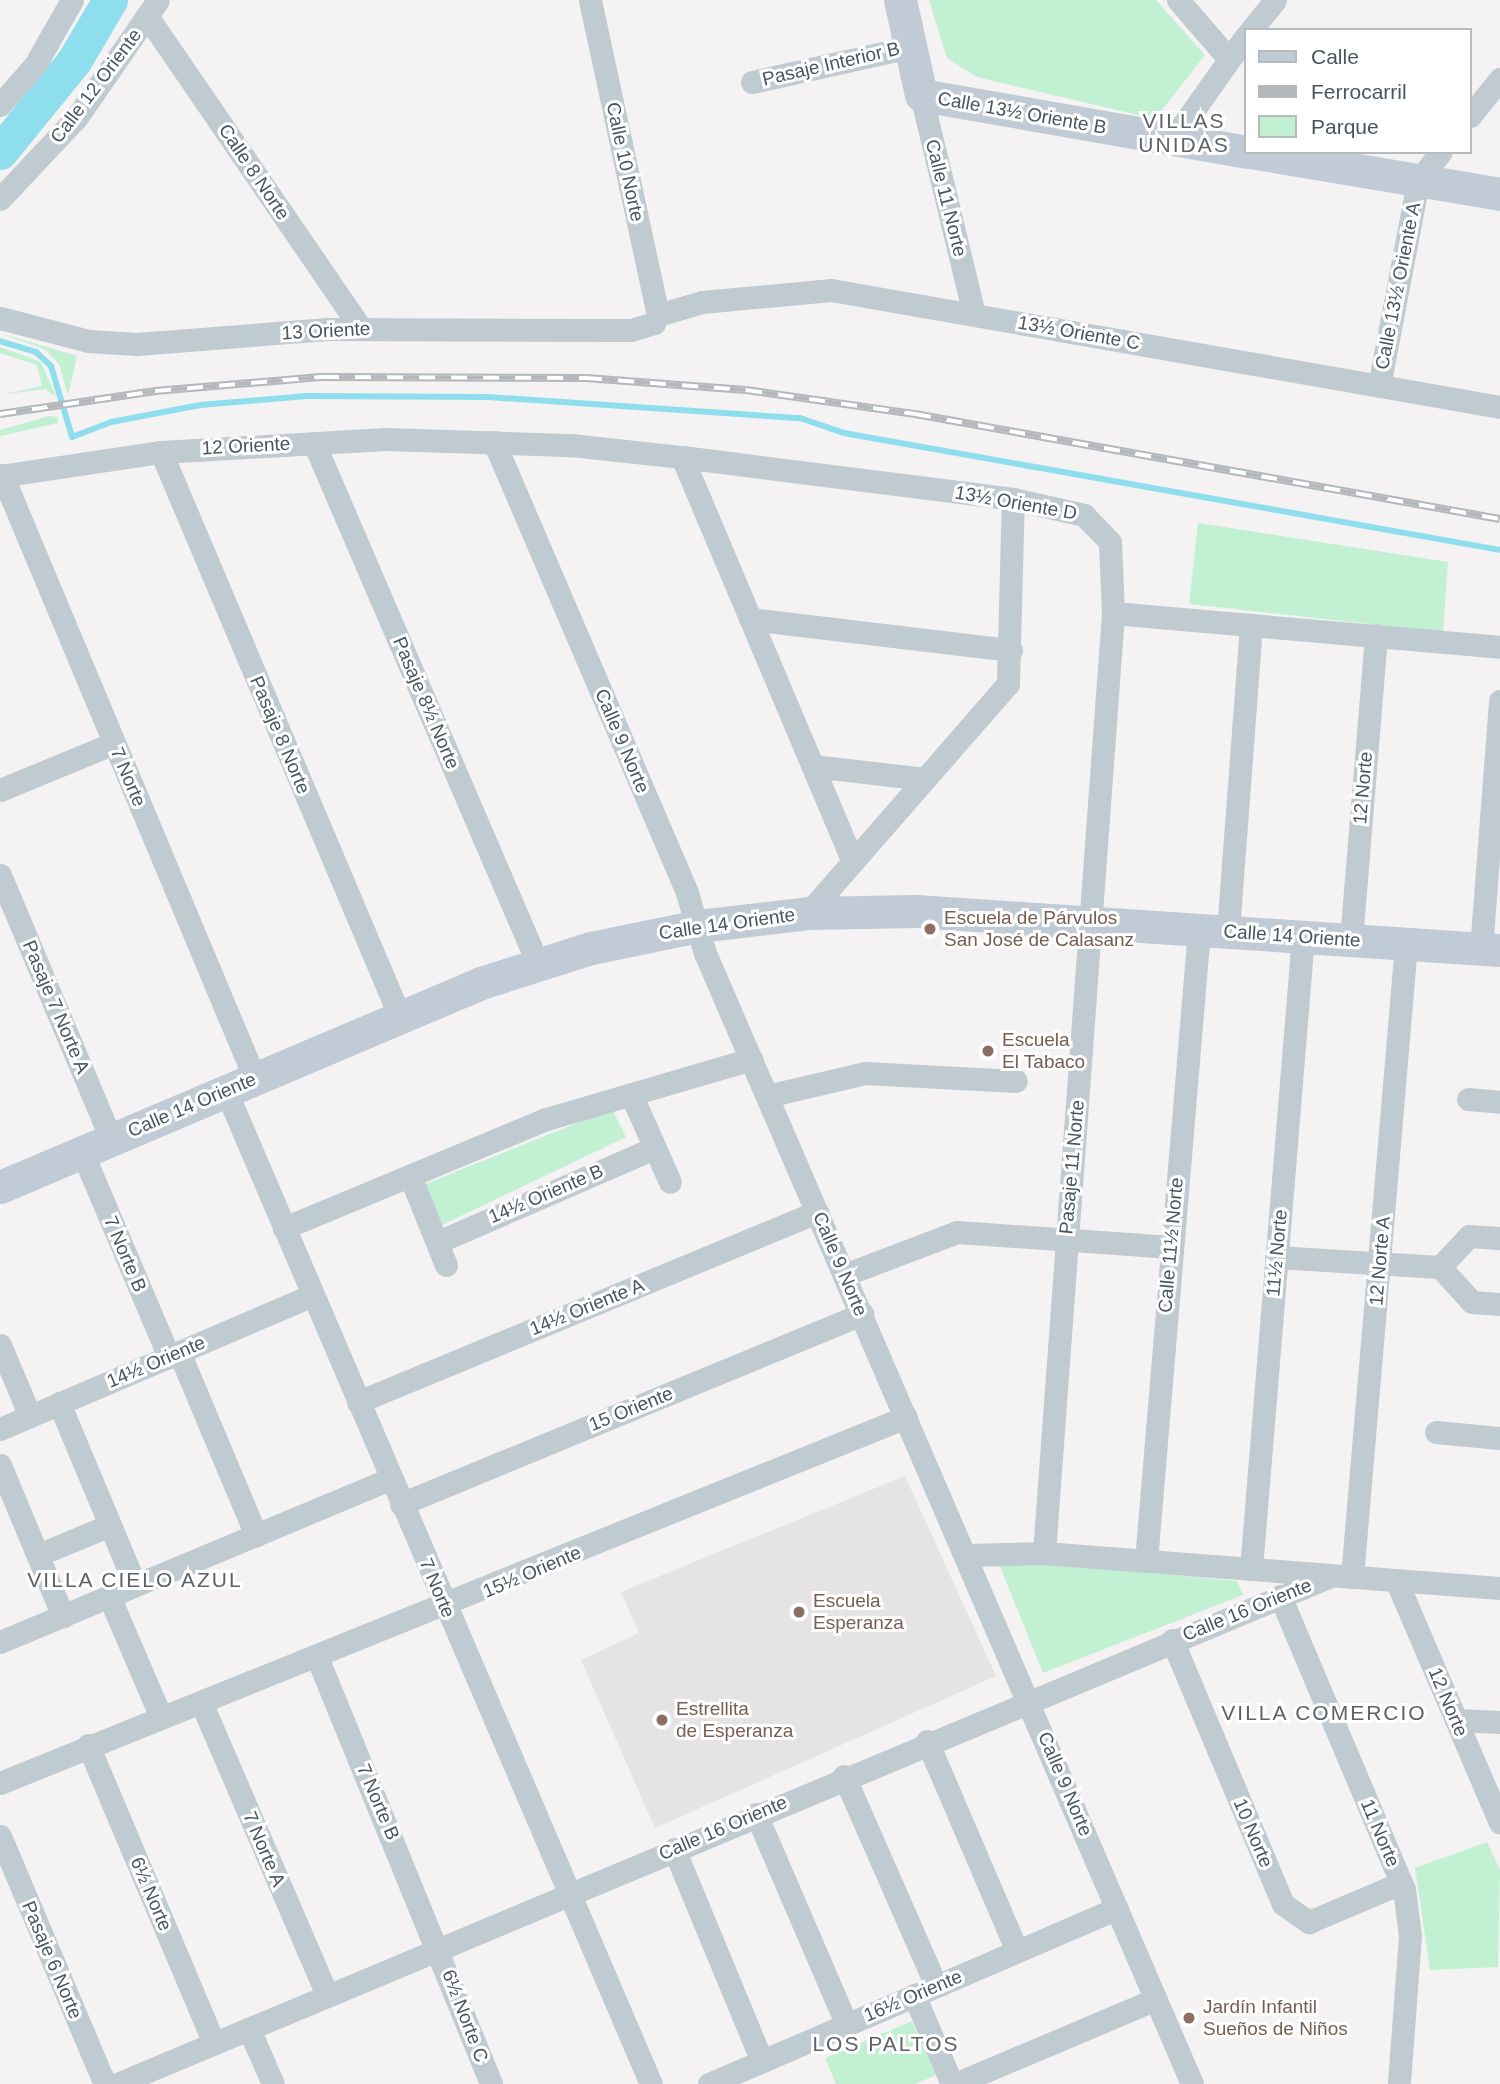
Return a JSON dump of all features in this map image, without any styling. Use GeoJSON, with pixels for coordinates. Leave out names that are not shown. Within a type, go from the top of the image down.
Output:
{"type":"FeatureCollection","features":[{"type":"Feature","properties":{"kind":"street"},"geometry":{"type":"LineString","coordinates":[[0,105],[35,65],[72,0]]}},
{"type":"Feature","properties":{"kind":"street","name":"Calle 10 Norte"},"geometry":{"type":"LineString","coordinates":[[590,0],[656,319]]}},
{"type":"Feature","properties":{"kind":"street","name":"Calle 11 Norte"},"geometry":{"type":"LineString","coordinates":[[900,0],[974,314]]}},
{"type":"Feature","properties":{"kind":"street"},"geometry":{"type":"LineString","coordinates":[[1178,0],[1228,58]]}},
{"type":"Feature","properties":{"kind":"street"},"geometry":{"type":"LineString","coordinates":[[1253,28],[1275,0]]}},
{"type":"Feature","properties":{"kind":"street","name":"Calle 12 Oriente"},"geometry":{"type":"LineString","coordinates":[[0,199],[77,117],[153,8]]}},
{"type":"Feature","properties":{"kind":"street","name":"Calle 8 Norte"},"geometry":{"type":"LineString","coordinates":[[153,8],[361,328]]}},
{"type":"Feature","properties":{"kind":"street"},"geometry":{"type":"LineString","coordinates":[[1172,139],[1244,38]]}},
{"type":"Feature","properties":{"kind":"street","name":"Pasaje Interior B"},"geometry":{"type":"LineString","coordinates":[[752,82],[910,47]]}},
{"type":"Feature","properties":{"kind":"street"},"geometry":{"type":"LineString","coordinates":[[1472,114],[1500,79]]}},
{"type":"Feature","properties":{"kind":"street","name":"Calle 13½ Oriente B"},"geometry":{"type":"LineString","coordinates":[[921,95],[1244,151]]}},
{"type":"Feature","properties":{"kind":"street","name":"Calle 13½ Oriente B"},"geometry":{"type":"LineString","coordinates":[[1260,154],[1500,194]]}},
{"type":"Feature","properties":{"kind":"street","name":"Calle 13½ Oriente A"},"geometry":{"type":"LineString","coordinates":[[1379,386],[1418,181],[1439,154]]}},
{"type":"Feature","properties":{"kind":"street","name":"13½ Oriente C"},"geometry":{"type":"LineString","coordinates":[[656,319],[702,302],[811,289],[974,314],[1500,407]]}},
{"type":"Feature","properties":{"kind":"street","name":"13 Oriente"},"geometry":{"type":"LineString","coordinates":[[0,318],[112,343],[361,328],[631,330],[656,319]]}},
{"type":"Feature","properties":{"kind":"street","name":"12 Oriente"},"geometry":{"type":"LineString","coordinates":[[1,475],[161,452],[314,443],[494,442]]}},
{"type":"Feature","properties":{"kind":"street","name":"13½ Oriente D"},"geometry":{"type":"LineString","coordinates":[[494,442],[682,457],[1013,499],[1098,524],[1110,542],[1113,613]]}},
{"type":"Feature","properties":{"kind":"street","name":"Calle 9 Norte"},"geometry":{"type":"LineString","coordinates":[[494,442],[698,926],[751,1059],[967,1555],[1190,2083]]}},
{"type":"Feature","properties":{"kind":"street","name":"Pasaje 8½ Norte"},"geometry":{"type":"LineString","coordinates":[[314,443],[538,964]]}},
{"type":"Feature","properties":{"kind":"street","name":"Pasaje 8 Norte"},"geometry":{"type":"LineString","coordinates":[[161,452],[400,1017]]}},
{"type":"Feature","properties":{"kind":"street"},"geometry":{"type":"LineString","coordinates":[[682,457],[853,861]]}},
{"type":"Feature","properties":{"kind":"street","name":"7 Norte"},"geometry":{"type":"LineString","coordinates":[[1,475],[114,743],[241,1085],[284,1228],[566,1895],[651,2084]]}},
{"type":"Feature","properties":{"kind":"street"},"geometry":{"type":"LineString","coordinates":[[808,913],[1008,684],[1013,499]]}},
{"type":"Feature","properties":{"kind":"street"},"geometry":{"type":"LineString","coordinates":[[1113,613],[1500,647]]}},
{"type":"Feature","properties":{"kind":"street","name":"Pasaje 11 Norte"},"geometry":{"type":"LineString","coordinates":[[1044,1553],[1113,613]]}},
{"type":"Feature","properties":{"kind":"street"},"geometry":{"type":"LineString","coordinates":[[750,619],[1011,650]]}},
{"type":"Feature","properties":{"kind":"street","name":"Calle 11½ Norte"},"geometry":{"type":"LineString","coordinates":[[1146,1561],[1171,1247],[1251,625]]}},
{"type":"Feature","properties":{"kind":"street","name":"12 Norte"},"geometry":{"type":"LineString","coordinates":[[1351,940],[1376,635]]}},
{"type":"Feature","properties":{"kind":"street"},"geometry":{"type":"LineString","coordinates":[[1490,950],[1500,701]]}},
{"type":"Feature","properties":{"kind":"street"},"geometry":{"type":"LineString","coordinates":[[0,790],[114,743]]}},
{"type":"Feature","properties":{"kind":"street"},"geometry":{"type":"LineString","coordinates":[[813,766],[925,779]]}},
{"type":"Feature","properties":{"kind":"street","name":"Pasaje 7 Norte A"},"geometry":{"type":"LineString","coordinates":[[0,875],[97,1146]]}},
{"type":"Feature","properties":{"kind":"street","name":"Calle 14 Oriente"},"geometry":{"type":"LineString","coordinates":[[0,1186],[400,1017],[538,964],[698,926],[808,913],[916,911],[1490,950]]}},
{"type":"Feature","properties":{"kind":"street","name":"11½ Norte"},"geometry":{"type":"LineString","coordinates":[[1251,1569],[1303,937]]}},
{"type":"Feature","properties":{"kind":"street","name":"12 Norte A"},"geometry":{"type":"LineString","coordinates":[[1341,1576],[1380,1265],[1406,944]]}},
{"type":"Feature","properties":{"kind":"street"},"geometry":{"type":"LineString","coordinates":[[284,1228],[543,1120],[751,1059]]}},
{"type":"Feature","properties":{"kind":"street"},"geometry":{"type":"LineString","coordinates":[[767,1096],[853,1074],[1016,1081]]}},
{"type":"Feature","properties":{"kind":"street"},"geometry":{"type":"LineString","coordinates":[[631,1094],[670,1182]]}},
{"type":"Feature","properties":{"kind":"street"},"geometry":{"type":"LineString","coordinates":[[1468,1099],[1500,1102]]}},
{"type":"Feature","properties":{"kind":"street","name":"7 Norte B"},"geometry":{"type":"LineString","coordinates":[[97,1146],[174,1354],[256,1535]]}},
{"type":"Feature","properties":{"kind":"street","name":"14½ Oriente B"},"geometry":{"type":"LineString","coordinates":[[438,1242],[654,1148]]}},
{"type":"Feature","properties":{"kind":"street"},"geometry":{"type":"LineString","coordinates":[[410,1176],[446,1265]]}},
{"type":"Feature","properties":{"kind":"street","name":"14½ Oriente A"},"geometry":{"type":"LineString","coordinates":[[358,1402],[817,1212]]}},
{"type":"Feature","properties":{"kind":"street"},"geometry":{"type":"LineString","coordinates":[[844,1275],[957,1232],[1171,1247]]}},
{"type":"Feature","properties":{"kind":"street"},"geometry":{"type":"LineString","coordinates":[[1440,1267],[1469,1236],[1500,1238]]}},
{"type":"Feature","properties":{"kind":"street"},"geometry":{"type":"LineString","coordinates":[[1276,1257],[1440,1267],[1472,1302],[1500,1304]]}},
{"type":"Feature","properties":{"kind":"street","name":"14½ Oriente"},"geometry":{"type":"LineString","coordinates":[[0,1429],[313,1295]]}},
{"type":"Feature","properties":{"kind":"street","name":"15 Oriente"},"geometry":{"type":"LineString","coordinates":[[401,1504],[862,1314]]}},
{"type":"Feature","properties":{"kind":"street"},"geometry":{"type":"LineString","coordinates":[[0,1345],[30,1416]]}},
{"type":"Feature","properties":{"kind":"street"},"geometry":{"type":"LineString","coordinates":[[60,1403],[135,1586]]}},
{"type":"Feature","properties":{"kind":"street","name":"15½ Oriente"},"geometry":{"type":"LineString","coordinates":[[0,1783],[160,1715],[201,1702],[445,1608],[906,1417]]}},
{"type":"Feature","properties":{"kind":"street"},"geometry":{"type":"LineString","coordinates":[[1436,1432],[1500,1438]]}},
{"type":"Feature","properties":{"kind":"street"},"geometry":{"type":"LineString","coordinates":[[0,1465],[63,1615]]}},
{"type":"Feature","properties":{"kind":"street"},"geometry":{"type":"LineString","coordinates":[[0,1642],[390,1479]]}},
{"type":"Feature","properties":{"kind":"street"},"geometry":{"type":"LineString","coordinates":[[38,1555],[110,1525]]}},
{"type":"Feature","properties":{"kind":"street","name":"Calle 16 Oriente"},"geometry":{"type":"LineString","coordinates":[[967,1555],[1044,1553],[1500,1588]]}},
{"type":"Feature","properties":{"kind":"street","name":"Calle 16 Oriente"},"geometry":{"type":"LineString","coordinates":[[117,2083],[1028,1698],[1280,1596],[1341,1576]]}},
{"type":"Feature","properties":{"kind":"street","name":"12 Norte"},"geometry":{"type":"LineString","coordinates":[[1396,1580],[1500,1823]]}},
{"type":"Feature","properties":{"kind":"street"},"geometry":{"type":"LineString","coordinates":[[110,1596],[160,1715]]}},
{"type":"Feature","properties":{"kind":"street","name":"11 Norte"},"geometry":{"type":"LineString","coordinates":[[1280,1596],[1401,1883],[1410,1936],[1399,2084]]}},
{"type":"Feature","properties":{"kind":"street","name":"10 Norte"},"geometry":{"type":"LineString","coordinates":[[1172,1640],[1283,1904],[1309,1922],[1401,1883]]}},
{"type":"Feature","properties":{"kind":"street","name":"7 Norte B"},"geometry":{"type":"LineString","coordinates":[[317,1657],[438,1948]]}},
{"type":"Feature","properties":{"kind":"street","name":"7 Norte A"},"geometry":{"type":"LineString","coordinates":[[201,1702],[327,1995]]}},
{"type":"Feature","properties":{"kind":"street"},"geometry":{"type":"LineString","coordinates":[[1456,1720],[1500,1722]]}},
{"type":"Feature","properties":{"kind":"street"},"geometry":{"type":"LineString","coordinates":[[928,1741],[1017,1951]]}},
{"type":"Feature","properties":{"kind":"street","name":"6½ Norte"},"geometry":{"type":"LineString","coordinates":[[88,1745],[214,2043]]}},
{"type":"Feature","properties":{"kind":"street"},"geometry":{"type":"LineString","coordinates":[[845,1776],[936,1986]]}},
{"type":"Feature","properties":{"kind":"street"},"geometry":{"type":"LineString","coordinates":[[756,1814],[846,2025]]}},
{"type":"Feature","properties":{"kind":"street","name":"Pasaje 6 Norte"},"geometry":{"type":"LineString","coordinates":[[0,1836],[117,2083]]}},
{"type":"Feature","properties":{"kind":"street"},"geometry":{"type":"LineString","coordinates":[[674,1849],[762,2061]]}},
{"type":"Feature","properties":{"kind":"street","name":"16½ Oriente"},"geometry":{"type":"LineString","coordinates":[[709,2084],[1117,1908]]}},
{"type":"Feature","properties":{"kind":"street","name":"6½ Norte C"},"geometry":{"type":"LineString","coordinates":[[438,1948],[491,2084]]}},
{"type":"Feature","properties":{"kind":"street"},"geometry":{"type":"LineString","coordinates":[[914,1995],[953,2084],[1156,1999]]}},
{"type":"Feature","properties":{"kind":"street"},"geometry":{"type":"LineString","coordinates":[[249,2029],[273,2084]]}},
{"type":"Feature","properties":{"kind":"shaded area","name":"Escuela Esperanza"},"geometry":{"type":"Polygon","coordinates":[[[905,1476],[996,1676],[655,1828],[581,1660],[639,1633],[621,1592],[905,1476]]]}},
{"type":"Feature","properties":{"kind":"green space"},"geometry":{"type":"Polygon","coordinates":[[[929,0],[1156,0],[1205,55],[1155,119],[977,77],[947,58],[929,0]]]}},
{"type":"Feature","properties":{"kind":"green space"},"geometry":{"type":"Polygon","coordinates":[[[0,333],[77,356],[68,395],[59,364],[46,350],[0,333]]]}},
{"type":"Feature","properties":{"kind":"green space"},"geometry":{"type":"Polygon","coordinates":[[[0,347],[41,362],[56,397],[45,389],[0,395],[42,386],[37,365],[0,353],[0,347]]]}},
{"type":"Feature","properties":{"kind":"green space"},"geometry":{"type":"Polygon","coordinates":[[[49,416],[58,417],[58,423],[0,436],[0,430],[49,416]]]}},
{"type":"Feature","properties":{"kind":"green space"},"geometry":{"type":"Polygon","coordinates":[[[1198,523],[1448,562],[1443,632],[1189,604],[1198,523]]]}},
{"type":"Feature","properties":{"kind":"green space"},"geometry":{"type":"Polygon","coordinates":[[[612,1109],[626,1137],[440,1226],[423,1185],[612,1109]]]}},
{"type":"Feature","properties":{"kind":"green space"},"geometry":{"type":"Polygon","coordinates":[[[997,1559],[1237,1581],[1243,1595],[1043,1673],[997,1559]]]}},
{"type":"Feature","properties":{"kind":"green space"},"geometry":{"type":"Polygon","coordinates":[[[1487,1842],[1500,1870],[1498,1967],[1430,1970],[1415,1868],[1487,1842]]]}},
{"type":"Feature","properties":{"kind":"green space"},"geometry":{"type":"Polygon","coordinates":[[[912,2021],[936,2075],[915,2084],[836,2084],[825,2058],[912,2021]]]}},
{"type":"Feature","properties":{"kind":"waterway"},"geometry":{"type":"LineString","coordinates":[[0,152],[74,61],[110,0]]}},
{"type":"Feature","properties":{"kind":"waterway"},"geometry":{"type":"LineString","coordinates":[[0,341],[36,352],[51,366],[72,437],[111,422],[200,405],[307,396],[488,397],[800,418],[844,433],[1500,550]]}},
{"type":"Feature","properties":{"kind":"railway"},"geometry":{"type":"LineString","coordinates":[[0,414],[155,391],[323,377],[586,378],[746,390],[915,414],[1500,519]]}},
{"type":"Feature","properties":{"kind":"place","name":"Escuela de Párvulos San José de Calasanz"},"geometry":{"type":"Point","coordinates":[930,929]}},
{"type":"Feature","properties":{"kind":"place","name":"Escuela El Tabaco"},"geometry":{"type":"Point","coordinates":[988,1051]}},
{"type":"Feature","properties":{"kind":"place","name":"Escuela Esperanza"},"geometry":{"type":"Point","coordinates":[799,1612]}},
{"type":"Feature","properties":{"kind":"place","name":"Estrellita de Esperanza"},"geometry":{"type":"Point","coordinates":[662,1720]}},
{"type":"Feature","properties":{"kind":"place","name":"Jardín Infantil Sueños de Niños"},"geometry":{"type":"Point","coordinates":[1189,2018]}},
{"type":"Feature","properties":{"kind":"district","name":"VILLAS UNIDAS"},"geometry":{"type":"Point","coordinates":[1184,133]}},
{"type":"Feature","properties":{"kind":"district","name":"VILLA CIELO AZUL"},"geometry":{"type":"Point","coordinates":[135,1580]}},
{"type":"Feature","properties":{"kind":"district","name":"VILLA COMERCIO"},"geometry":{"type":"Point","coordinates":[1324,1713]}},
{"type":"Feature","properties":{"kind":"district","name":"LOS PALTOS"},"geometry":{"type":"Point","coordinates":[886,2044]}}]}
